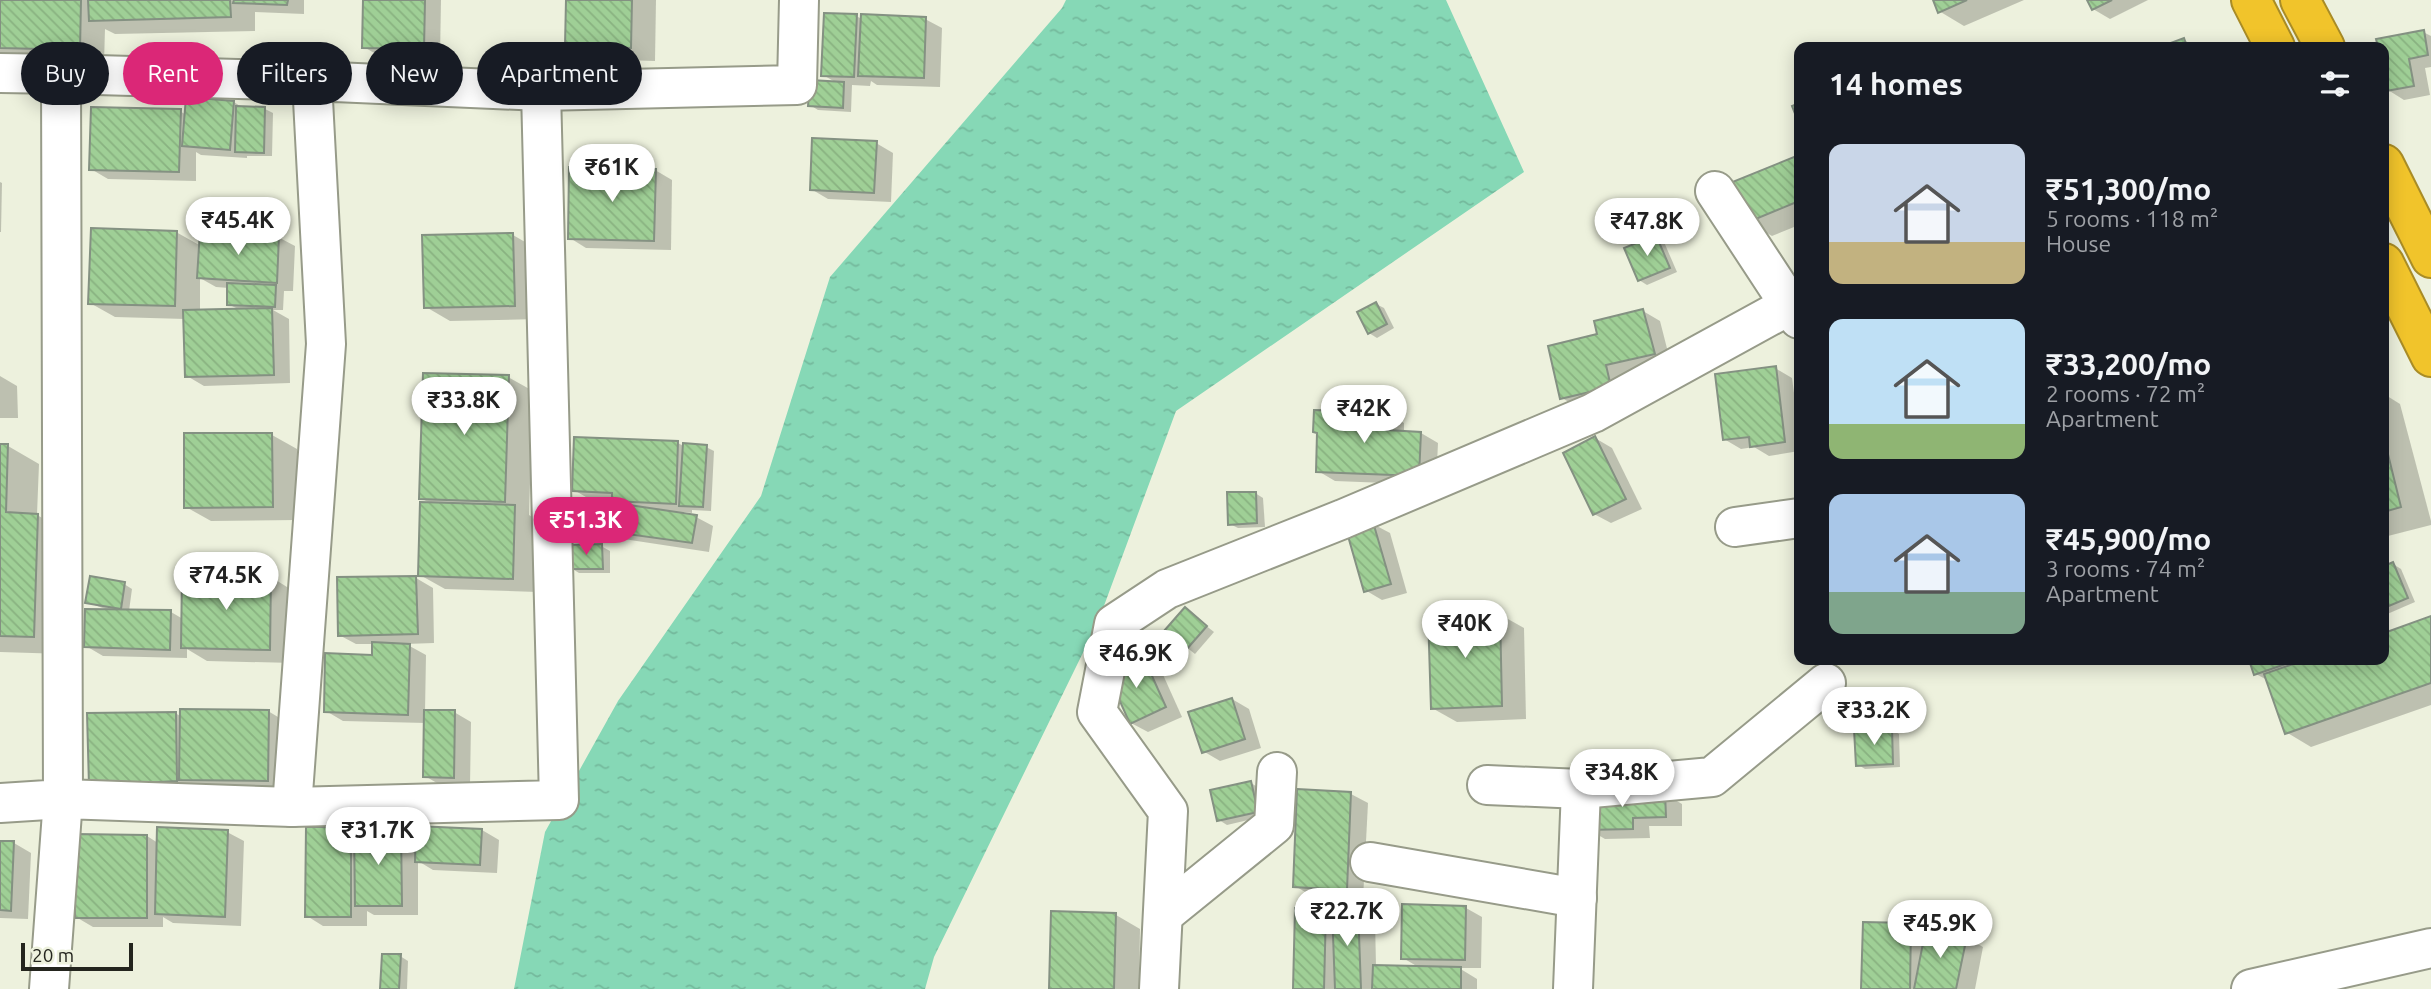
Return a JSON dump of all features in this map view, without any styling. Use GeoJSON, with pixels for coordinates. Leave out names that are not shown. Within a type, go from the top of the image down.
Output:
{"type":"FeatureCollection","features":[{"type":"Feature","properties":{"kind":"highway"},"geometry":{"type":"LineString","coordinates":[[2250,0],[2272,42]]}},
{"type":"Feature","properties":{"kind":"highway"},"geometry":{"type":"LineString","coordinates":[[2300,0],[2322,42]]}},
{"type":"Feature","properties":{"kind":"highway"},"geometry":{"type":"LineString","coordinates":[[2389,174],[2431,258]]}},
{"type":"Feature","properties":{"kind":"highway"},"geometry":{"type":"LineString","coordinates":[[2389,273],[2431,357]]}},
{"type":"Feature","properties":{"kind":"street"},"geometry":{"type":"LineString","coordinates":[[642,89],[797,85],[799,0]]}},
{"type":"Feature","properties":{"kind":"street"},"geometry":{"type":"LineString","coordinates":[[0,73],[21,73]]}},
{"type":"Feature","properties":{"kind":"street"},"geometry":{"type":"LineString","coordinates":[[109,75],[237,79]]}},
{"type":"Feature","properties":{"kind":"street"},"geometry":{"type":"LineString","coordinates":[[352,83],[477,88]]}},
{"type":"Feature","properties":{"kind":"street"},"geometry":{"type":"LineString","coordinates":[[49,989],[64,799],[61,105]]}},
{"type":"Feature","properties":{"kind":"street"},"geometry":{"type":"LineString","coordinates":[[292,807],[326,344],[313,105]]}},
{"type":"Feature","properties":{"kind":"street"},"geometry":{"type":"LineString","coordinates":[[0,803],[64,799],[292,807],[559,800],[541,105]]}},
{"type":"Feature","properties":{"kind":"street"},"geometry":{"type":"LineString","coordinates":[[1715,191],[1794,305]]}},
{"type":"Feature","properties":{"kind":"street"},"geometry":{"type":"LineString","coordinates":[[1159,989],[1168,811],[1097,712],[1114,624],[1167,589],[1343,519],[1593,413],[1794,309]]}},
{"type":"Feature","properties":{"kind":"street"},"geometry":{"type":"LineString","coordinates":[[1735,527],[1794,519]]}},
{"type":"Feature","properties":{"kind":"street"},"geometry":{"type":"LineString","coordinates":[[1487,785],[1581,789],[1712,777],[1826,683]]}},
{"type":"Feature","properties":{"kind":"street"},"geometry":{"type":"LineString","coordinates":[[1163,915],[1274,825],[1278,772]]}},
{"type":"Feature","properties":{"kind":"street"},"geometry":{"type":"LineString","coordinates":[[1573,989],[1581,789]]}},
{"type":"Feature","properties":{"kind":"street"},"geometry":{"type":"LineString","coordinates":[[1370,862],[1577,898]]}},
{"type":"Feature","properties":{"kind":"street"},"geometry":{"type":"LineString","coordinates":[[2251,989],[2431,948]]}},
{"type":"Feature","properties":{"kind":"water"},"geometry":{"type":"Polygon","coordinates":[[[1066,0],[1446,0],[1524,172],[1176,411],[1098,622],[934,957],[925,989],[514,989],[545,832],[618,701],[761,496],[830,277],[1062,8],[1066,0]]]}},
{"type":"Feature","properties":{"kind":"building"},"geometry":{"type":"Polygon","coordinates":[[[0,0],[81,0],[80,42],[21,42],[21,49],[0,48],[0,0]]]}},
{"type":"Feature","properties":{"kind":"building"},"geometry":{"type":"Polygon","coordinates":[[[88,0],[230,0],[231,17],[89,21],[88,0]]]}},
{"type":"Feature","properties":{"kind":"building"},"geometry":{"type":"Polygon","coordinates":[[[234,0],[288,0],[287,5],[233,3],[234,0]]]}},
{"type":"Feature","properties":{"kind":"building"},"geometry":{"type":"Polygon","coordinates":[[[363,0],[425,0],[424,42],[366,42],[366,48],[362,48],[363,0]]]}},
{"type":"Feature","properties":{"kind":"building"},"geometry":{"type":"Polygon","coordinates":[[[566,0],[632,0],[631,42],[565,42],[566,0]]]}},
{"type":"Feature","properties":{"kind":"building"},"geometry":{"type":"Polygon","coordinates":[[[1933,0],[1967,0],[1938,13],[1933,0]]]}},
{"type":"Feature","properties":{"kind":"building"},"geometry":{"type":"Polygon","coordinates":[[[2087,0],[2112,0],[2092,10],[2087,0]]]}},
{"type":"Feature","properties":{"kind":"building"},"geometry":{"type":"Polygon","coordinates":[[[824,13],[857,14],[854,77],[821,76],[824,13]]]}},
{"type":"Feature","properties":{"kind":"building"},"geometry":{"type":"Polygon","coordinates":[[[861,14],[926,17],[924,78],[858,76],[861,14]]]}},
{"type":"Feature","properties":{"kind":"building"},"geometry":{"type":"Polygon","coordinates":[[[2424,30],[2428,55],[2409,59],[2414,86],[2389,90],[2389,42],[2377,42],[2376,39],[2424,30]]]}},
{"type":"Feature","properties":{"kind":"building"},"geometry":{"type":"Polygon","coordinates":[[[810,80],[844,82],[843,108],[808,106],[810,80]]]}},
{"type":"Feature","properties":{"kind":"building"},"geometry":{"type":"Polygon","coordinates":[[[223,100],[234,101],[230,150],[182,146],[185,105],[223,105],[223,100]]]}},
{"type":"Feature","properties":{"kind":"building"},"geometry":{"type":"Polygon","coordinates":[[[236,106],[265,107],[264,153],[235,152],[236,106]]]}},
{"type":"Feature","properties":{"kind":"building"},"geometry":{"type":"Polygon","coordinates":[[[91,107],[181,109],[179,172],[89,170],[91,107]]]}},
{"type":"Feature","properties":{"kind":"building"},"geometry":{"type":"Polygon","coordinates":[[[812,138],[877,141],[874,193],[810,190],[812,138]]]}},
{"type":"Feature","properties":{"kind":"building"},"geometry":{"type":"Polygon","coordinates":[[[1794,157],[1794,203],[1746,223],[1730,183],[1794,157]]]}},
{"type":"Feature","properties":{"kind":"building"},"geometry":{"type":"Polygon","coordinates":[[[569,167],[656,169],[654,241],[568,239],[569,167]]]}},
{"type":"Feature","properties":{"kind":"building"},"geometry":{"type":"Polygon","coordinates":[[[91,228],[177,231],[175,306],[88,304],[91,228]]]}},
{"type":"Feature","properties":{"kind":"building"},"geometry":{"type":"Polygon","coordinates":[[[200,231],[279,235],[277,283],[197,278],[200,231]]]}},
{"type":"Feature","properties":{"kind":"building"},"geometry":{"type":"Polygon","coordinates":[[[513,233],[515,306],[424,308],[422,235],[513,233]]]}},
{"type":"Feature","properties":{"kind":"building"},"geometry":{"type":"Polygon","coordinates":[[[1656,235],[1670,268],[1638,281],[1624,248],[1656,235]]]}},
{"type":"Feature","properties":{"kind":"building"},"geometry":{"type":"Polygon","coordinates":[[[227,283],[276,285],[275,307],[227,305],[227,283]]]}},
{"type":"Feature","properties":{"kind":"building"},"geometry":{"type":"Polygon","coordinates":[[[1376,302],[1387,324],[1368,334],[1357,312],[1376,302]]]}},
{"type":"Feature","properties":{"kind":"building"},"geometry":{"type":"Polygon","coordinates":[[[272,308],[274,375],[185,377],[183,310],[272,308]]]}},
{"type":"Feature","properties":{"kind":"building"},"geometry":{"type":"Polygon","coordinates":[[[1643,309],[1655,354],[1606,365],[1611,387],[1560,399],[1548,346],[1597,334],[1594,321],[1643,309]]]}},
{"type":"Feature","properties":{"kind":"building"},"geometry":{"type":"Polygon","coordinates":[[[1776,366],[1785,442],[1750,447],[1749,437],[1723,440],[1715,374],[1776,366]]]}},
{"type":"Feature","properties":{"kind":"building"},"geometry":{"type":"Polygon","coordinates":[[[423,373],[509,375],[505,502],[419,499],[423,373]]]}},
{"type":"Feature","properties":{"kind":"building"},"geometry":{"type":"Polygon","coordinates":[[[1314,410],[1388,412],[1387,430],[1421,432],[1419,476],[1316,472],[1317,433],[1313,432],[1314,410]]]}},
{"type":"Feature","properties":{"kind":"building"},"geometry":{"type":"Polygon","coordinates":[[[184,433],[272,433],[273,507],[184,508],[184,433]]]}},
{"type":"Feature","properties":{"kind":"building"},"geometry":{"type":"Polygon","coordinates":[[[1595,436],[1626,499],[1593,515],[1563,453],[1595,436]]]}},
{"type":"Feature","properties":{"kind":"building"},"geometry":{"type":"Polygon","coordinates":[[[574,437],[678,441],[676,504],[612,501],[612,493],[572,491],[574,437]]]}},
{"type":"Feature","properties":{"kind":"building"},"geometry":{"type":"Polygon","coordinates":[[[683,443],[707,445],[703,507],[679,506],[683,443]]]}},
{"type":"Feature","properties":{"kind":"building"},"geometry":{"type":"Polygon","coordinates":[[[0,444],[8,444],[6,512],[38,514],[34,637],[0,636],[0,444]]]}},
{"type":"Feature","properties":{"kind":"building"},"geometry":{"type":"Polygon","coordinates":[[[2389,458],[2401,507],[2389,511],[2389,458]]]}},
{"type":"Feature","properties":{"kind":"building"},"geometry":{"type":"Polygon","coordinates":[[[1227,492],[1256,492],[1257,523],[1228,525],[1227,492]]]}},
{"type":"Feature","properties":{"kind":"building"},"geometry":{"type":"Polygon","coordinates":[[[602,501],[697,515],[692,543],[598,530],[602,501]]]}},
{"type":"Feature","properties":{"kind":"building"},"geometry":{"type":"Polygon","coordinates":[[[420,502],[515,505],[513,579],[418,576],[420,502]]]}},
{"type":"Feature","properties":{"kind":"building"},"geometry":{"type":"Polygon","coordinates":[[[1373,522],[1391,584],[1364,592],[1346,529],[1373,522]]]}},
{"type":"Feature","properties":{"kind":"building"},"geometry":{"type":"Polygon","coordinates":[[[602,544],[603,569],[570,569],[569,545],[602,544]]]}},
{"type":"Feature","properties":{"kind":"building"},"geometry":{"type":"Polygon","coordinates":[[[2393,562],[2408,598],[2389,606],[2389,564],[2393,562]]]}},
{"type":"Feature","properties":{"kind":"building"},"geometry":{"type":"Polygon","coordinates":[[[182,574],[271,576],[270,650],[181,648],[182,574]]]}},
{"type":"Feature","properties":{"kind":"building"},"geometry":{"type":"Polygon","coordinates":[[[90,576],[125,582],[121,609],[85,603],[90,576]]]}},
{"type":"Feature","properties":{"kind":"building"},"geometry":{"type":"Polygon","coordinates":[[[416,576],[418,634],[338,636],[337,577],[416,576]]]}},
{"type":"Feature","properties":{"kind":"building"},"geometry":{"type":"Polygon","coordinates":[[[1185,607],[1207,626],[1186,650],[1164,631],[1185,607]]]}},
{"type":"Feature","properties":{"kind":"building"},"geometry":{"type":"Polygon","coordinates":[[[85,609],[171,610],[170,650],[84,647],[85,609]]]}},
{"type":"Feature","properties":{"kind":"building"},"geometry":{"type":"Polygon","coordinates":[[[1500,612],[1502,706],[1431,709],[1428,614],[1500,612]]]}},
{"type":"Feature","properties":{"kind":"building"},"geometry":{"type":"Polygon","coordinates":[[[2431,616],[2431,683],[2285,734],[2264,674],[2290,665],[2389,665],[2389,631],[2431,616]]]}},
{"type":"Feature","properties":{"kind":"building"},"geometry":{"type":"Polygon","coordinates":[[[372,642],[410,644],[408,715],[324,712],[325,653],[372,655],[372,642]]]}},
{"type":"Feature","properties":{"kind":"building"},"geometry":{"type":"Polygon","coordinates":[[[1143,656],[1166,707],[1130,724],[1107,672],[1143,656]]]}},
{"type":"Feature","properties":{"kind":"building"},"geometry":{"type":"Polygon","coordinates":[[[2251,665],[2283,665],[2254,675],[2251,665]]]}},
{"type":"Feature","properties":{"kind":"building"},"geometry":{"type":"Polygon","coordinates":[[[1232,698],[1245,739],[1202,753],[1188,712],[1232,698]]]}},
{"type":"Feature","properties":{"kind":"building"},"geometry":{"type":"Polygon","coordinates":[[[180,709],[269,710],[268,781],[179,780],[180,709]]]}},
{"type":"Feature","properties":{"kind":"building"},"geometry":{"type":"Polygon","coordinates":[[[424,710],[455,710],[454,778],[423,777],[424,710]]]}},
{"type":"Feature","properties":{"kind":"building"},"geometry":{"type":"Polygon","coordinates":[[[176,712],[177,781],[89,786],[87,713],[176,712]]]}},
{"type":"Feature","properties":{"kind":"building"},"geometry":{"type":"Polygon","coordinates":[[[1892,728],[1893,764],[1856,766],[1854,729],[1892,728]]]}},
{"type":"Feature","properties":{"kind":"building"},"geometry":{"type":"Polygon","coordinates":[[[1251,781],[1258,812],[1217,821],[1210,790],[1251,781]]]}},
{"type":"Feature","properties":{"kind":"building"},"geometry":{"type":"Polygon","coordinates":[[[1297,789],[1351,792],[1347,890],[1293,887],[1297,789]]]}},
{"type":"Feature","properties":{"kind":"building"},"geometry":{"type":"Polygon","coordinates":[[[1665,792],[1666,817],[1633,818],[1633,829],[1586,830],[1585,794],[1665,792]]]}},
{"type":"Feature","properties":{"kind":"building"},"geometry":{"type":"Polygon","coordinates":[[[416,826],[482,829],[480,865],[415,862],[416,826]]]}},
{"type":"Feature","properties":{"kind":"building"},"geometry":{"type":"Polygon","coordinates":[[[157,827],[228,830],[225,917],[155,914],[157,827]]]}},
{"type":"Feature","properties":{"kind":"building"},"geometry":{"type":"Polygon","coordinates":[[[306,827],[351,827],[351,917],[305,917],[306,827]]]}},
{"type":"Feature","properties":{"kind":"building"},"geometry":{"type":"Polygon","coordinates":[[[354,829],[401,829],[402,906],[355,906],[354,829]]]}},
{"type":"Feature","properties":{"kind":"building"},"geometry":{"type":"Polygon","coordinates":[[[75,834],[147,835],[147,918],[75,918],[75,834]]]}},
{"type":"Feature","properties":{"kind":"building"},"geometry":{"type":"Polygon","coordinates":[[[0,841],[14,841],[11,911],[0,910],[0,841]]]}},
{"type":"Feature","properties":{"kind":"building"},"geometry":{"type":"Polygon","coordinates":[[[1402,904],[1466,906],[1465,960],[1401,959],[1402,904]]]}},
{"type":"Feature","properties":{"kind":"building"},"geometry":{"type":"Polygon","coordinates":[[[1358,907],[1361,989],[1335,989],[1332,908],[1358,907]]]}},
{"type":"Feature","properties":{"kind":"building"},"geometry":{"type":"Polygon","coordinates":[[[1295,908],[1326,909],[1324,989],[1293,989],[1295,908]]]}},
{"type":"Feature","properties":{"kind":"building"},"geometry":{"type":"Polygon","coordinates":[[[1051,911],[1116,913],[1114,989],[1049,989],[1051,911]]]}},
{"type":"Feature","properties":{"kind":"building"},"geometry":{"type":"Polygon","coordinates":[[[1863,922],[1911,923],[1910,989],[1861,989],[1863,922]]]}},
{"type":"Feature","properties":{"kind":"building"},"geometry":{"type":"Polygon","coordinates":[[[1926,928],[1967,936],[1956,989],[1914,989],[1926,928]]]}},
{"type":"Feature","properties":{"kind":"building"},"geometry":{"type":"Polygon","coordinates":[[[382,954],[401,954],[399,989],[380,989],[382,954]]]}},
{"type":"Feature","properties":{"kind":"building"},"geometry":{"type":"Polygon","coordinates":[[[1373,965],[1461,967],[1461,989],[1372,989],[1373,965]]]}}]}
